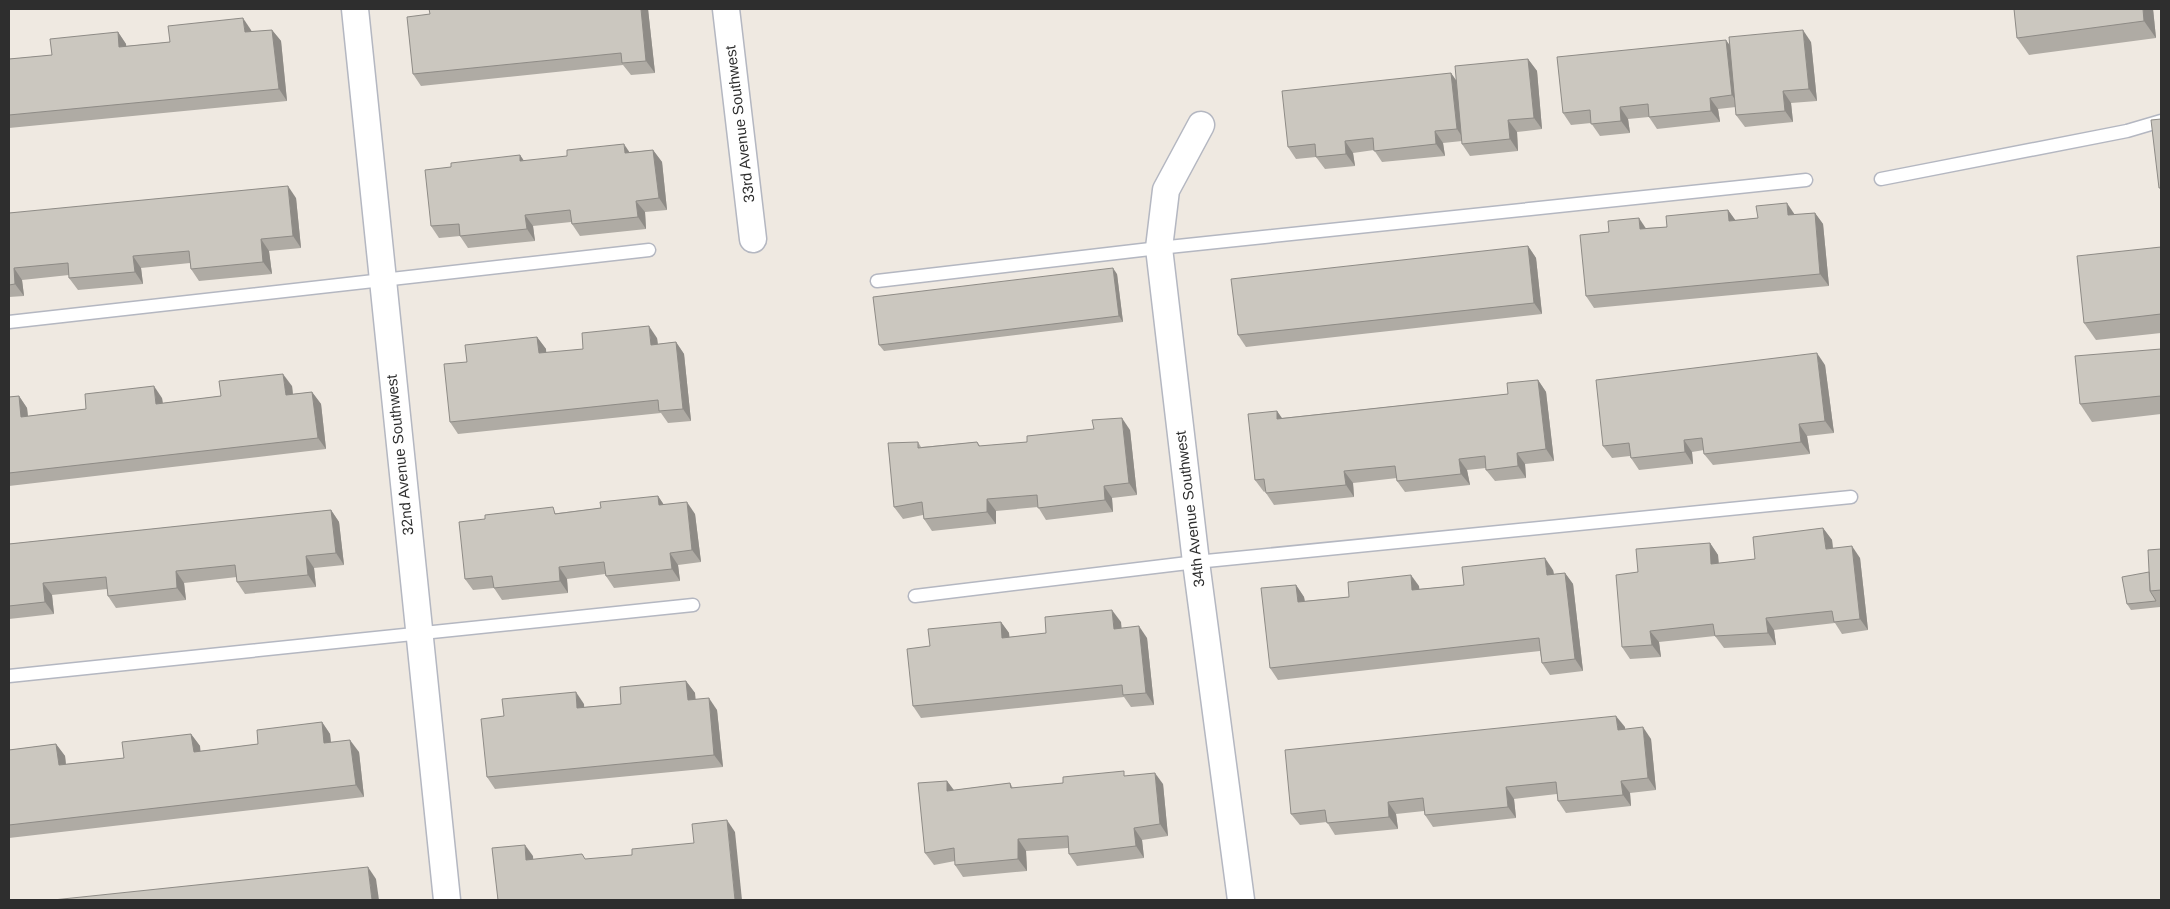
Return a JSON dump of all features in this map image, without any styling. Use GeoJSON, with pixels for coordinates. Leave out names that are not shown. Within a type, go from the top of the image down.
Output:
{"type":"FeatureCollection","features":[{"type":"Feature","properties":{"kind":"street","name":"32nd Avenue Southwest"},"geometry":{"type":"LineString","coordinates":[[355,9],[447,900]]}},
{"type":"Feature","properties":{"kind":"street","name":"33rd Avenue Southwest"},"geometry":{"type":"LineString","coordinates":[[726,9],[753,239]]}},
{"type":"Feature","properties":{"kind":"street","name":"34th Avenue Southwest"},"geometry":{"type":"LineString","coordinates":[[1201,126],[1166,190],[1159,248],[1196,562],[1241,900]]}},
{"type":"Feature","properties":{"kind":"lane"},"geometry":{"type":"LineString","coordinates":[[1881,179],[2127,131],[2161,122]]}},
{"type":"Feature","properties":{"kind":"lane"},"geometry":{"type":"LineString","coordinates":[[877,281],[1159,248],[1806,180]]}},
{"type":"Feature","properties":{"kind":"lane"},"geometry":{"type":"LineString","coordinates":[[9,322],[649,250]]}},
{"type":"Feature","properties":{"kind":"lane"},"geometry":{"type":"LineString","coordinates":[[915,596],[1196,562],[1851,497]]}},
{"type":"Feature","properties":{"kind":"lane"},"geometry":{"type":"LineString","coordinates":[[9,676],[693,605]]}},
{"type":"Feature","properties":{"kind":"building"},"geometry":{"type":"Polygon","coordinates":[[[429,9],[641,9],[646,61],[622,63],[621,53],[413,74],[407,17],[430,14],[429,9]]]}},
{"type":"Feature","properties":{"kind":"building"},"geometry":{"type":"Polygon","coordinates":[[[2014,9],[2143,9],[2144,21],[2017,38],[2014,9]]]}},
{"type":"Feature","properties":{"kind":"building"},"geometry":{"type":"Polygon","coordinates":[[[243,18],[245,32],[272,30],[279,89],[9,115],[9,59],[52,55],[50,39],[118,32],[119,47],[170,42],[168,26],[243,18]]]}},
{"type":"Feature","properties":{"kind":"building"},"geometry":{"type":"Polygon","coordinates":[[[1803,30],[1809,89],[1783,91],[1785,111],[1736,115],[1729,37],[1803,30]]]}},
{"type":"Feature","properties":{"kind":"building"},"geometry":{"type":"Polygon","coordinates":[[[1726,40],[1732,95],[1710,98],[1711,111],[1649,117],[1648,104],[1620,107],[1621,121],[1591,124],[1590,110],[1563,113],[1557,57],[1726,40]]]}},
{"type":"Feature","properties":{"kind":"building"},"geometry":{"type":"Polygon","coordinates":[[[1528,59],[1534,118],[1508,120],[1510,139],[1462,144],[1455,66],[1528,59]]]}},
{"type":"Feature","properties":{"kind":"building"},"geometry":{"type":"Polygon","coordinates":[[[1451,73],[1457,129],[1435,131],[1436,144],[1374,151],[1373,138],[1345,141],[1346,154],[1316,157],[1315,144],[1288,147],[1282,91],[1451,73]]]}},
{"type":"Feature","properties":{"kind":"building"},"geometry":{"type":"Polygon","coordinates":[[[2161,119],[2161,188],[2159,188],[2151,120],[2161,119]]]}},
{"type":"Feature","properties":{"kind":"building"},"geometry":{"type":"Polygon","coordinates":[[[624,144],[625,153],[653,150],[659,198],[636,201],[638,217],[572,224],[570,210],[525,215],[527,229],[460,236],[459,224],[431,226],[425,170],[451,167],[451,163],[520,155],[520,161],[567,156],[567,150],[624,144]]]}},
{"type":"Feature","properties":{"kind":"building"},"geometry":{"type":"Polygon","coordinates":[[[288,186],[293,236],[261,239],[263,262],[191,269],[189,251],[133,256],[135,272],[69,278],[68,263],[14,268],[15,284],[9,285],[9,213],[288,186]]]}},
{"type":"Feature","properties":{"kind":"building"},"geometry":{"type":"Polygon","coordinates":[[[1787,203],[1788,215],[1815,213],[1820,274],[1586,296],[1580,235],[1609,232],[1608,221],[1639,218],[1640,229],[1667,227],[1666,216],[1728,210],[1729,221],[1758,218],[1756,206],[1787,203]]]}},
{"type":"Feature","properties":{"kind":"building"},"geometry":{"type":"Polygon","coordinates":[[[1528,246],[1534,303],[1238,335],[1231,279],[1528,246]]]}},
{"type":"Feature","properties":{"kind":"building"},"geometry":{"type":"Polygon","coordinates":[[[2161,247],[2161,314],[2084,323],[2077,256],[2161,247]]]}},
{"type":"Feature","properties":{"kind":"building"},"geometry":{"type":"Polygon","coordinates":[[[1113,268],[1119,316],[879,345],[873,297],[1113,268]]]}},
{"type":"Feature","properties":{"kind":"building"},"geometry":{"type":"Polygon","coordinates":[[[649,326],[651,345],[676,342],[683,409],[659,411],[658,400],[450,422],[444,364],[467,362],[465,345],[537,337],[539,353],[583,349],[582,333],[649,326]]]}},
{"type":"Feature","properties":{"kind":"building"},"geometry":{"type":"Polygon","coordinates":[[[2161,349],[2161,396],[2080,404],[2075,356],[2161,349]]]}},
{"type":"Feature","properties":{"kind":"building"},"geometry":{"type":"Polygon","coordinates":[[[1817,353],[1825,421],[1799,424],[1801,442],[1704,454],[1702,438],[1684,440],[1685,452],[1631,458],[1629,443],[1603,446],[1596,380],[1817,353]]]}},
{"type":"Feature","properties":{"kind":"building"},"geometry":{"type":"Polygon","coordinates":[[[283,374],[286,395],[312,392],[318,438],[9,473],[9,397],[19,396],[21,417],[86,409],[85,394],[154,386],[156,404],[221,396],[219,381],[283,374]]]}},
{"type":"Feature","properties":{"kind":"building"},"geometry":{"type":"Polygon","coordinates":[[[1538,380],[1546,449],[1517,453],[1518,466],[1486,470],[1485,456],[1459,459],[1461,474],[1397,481],[1395,466],[1344,471],[1346,485],[1266,493],[1264,479],[1255,480],[1248,414],[1277,411],[1277,419],[1508,394],[1507,383],[1538,380]]]}},
{"type":"Feature","properties":{"kind":"building"},"geometry":{"type":"Polygon","coordinates":[[[1122,418],[1129,483],[1104,486],[1105,500],[1038,508],[1037,495],[987,499],[987,512],[924,519],[922,502],[894,507],[888,443],[918,442],[918,448],[977,442],[979,446],[1027,442],[1027,436],[1094,429],[1092,420],[1122,418]]]}},
{"type":"Feature","properties":{"kind":"building"},"geometry":{"type":"Polygon","coordinates":[[[658,496],[659,505],[687,502],[692,550],[670,553],[672,569],[606,576],[604,562],[559,567],[560,581],[494,588],[492,576],[465,579],[459,522],[485,519],[485,515],[553,507],[555,514],[601,508],[600,502],[658,496]]]}},
{"type":"Feature","properties":{"kind":"building"},"geometry":{"type":"Polygon","coordinates":[[[331,510],[336,553],[306,556],[308,575],[237,582],[235,565],[176,571],[177,588],[108,596],[106,577],[43,583],[45,602],[9,606],[9,544],[331,510]]]}},
{"type":"Feature","properties":{"kind":"building"},"geometry":{"type":"Polygon","coordinates":[[[1823,528],[1826,549],[1852,546],[1860,619],[1834,622],[1832,611],[1766,618],[1768,633],[1715,636],[1713,624],[1650,631],[1652,645],[1622,647],[1616,575],[1638,572],[1636,549],[1710,543],[1711,564],[1755,559],[1753,537],[1823,528]]]}},
{"type":"Feature","properties":{"kind":"building"},"geometry":{"type":"Polygon","coordinates":[[[2161,549],[2161,590],[2150,591],[2148,550],[2161,549]]]}},
{"type":"Feature","properties":{"kind":"building"},"geometry":{"type":"Polygon","coordinates":[[[1545,558],[1547,575],[1565,573],[1575,659],[1542,663],[1539,638],[1270,668],[1261,588],[1296,585],[1298,602],[1349,597],[1348,582],[1411,575],[1412,590],[1464,585],[1462,567],[1545,558]]]}},
{"type":"Feature","properties":{"kind":"building"},"geometry":{"type":"Polygon","coordinates":[[[2149,572],[2150,591],[2156,601],[2127,604],[2122,577],[2149,572]]]}},
{"type":"Feature","properties":{"kind":"building"},"geometry":{"type":"Polygon","coordinates":[[[1112,610],[1114,629],[1139,626],[1146,693],[1123,695],[1122,685],[913,706],[907,649],[930,646],[928,629],[1001,622],[1002,638],[1046,633],[1045,617],[1112,610]]]}},
{"type":"Feature","properties":{"kind":"building"},"geometry":{"type":"Polygon","coordinates":[[[686,681],[688,700],[709,698],[714,755],[487,777],[481,719],[504,716],[502,699],[576,692],[577,708],[621,704],[620,687],[686,681]]]}},
{"type":"Feature","properties":{"kind":"building"},"geometry":{"type":"Polygon","coordinates":[[[1616,716],[1618,730],[1643,727],[1648,778],[1621,781],[1623,795],[1558,801],[1556,782],[1506,787],[1508,807],[1425,815],[1423,798],[1388,802],[1389,817],[1327,823],[1325,810],[1291,814],[1285,750],[1616,716]]]}},
{"type":"Feature","properties":{"kind":"building"},"geometry":{"type":"Polygon","coordinates":[[[322,722],[324,743],[350,740],[356,785],[9,825],[9,750],[56,744],[59,765],[124,758],[122,742],[191,734],[194,752],[258,744],[257,730],[322,722]]]}},
{"type":"Feature","properties":{"kind":"building"},"geometry":{"type":"Polygon","coordinates":[[[1124,771],[1124,776],[1155,773],[1160,824],[1134,828],[1136,846],[1069,854],[1068,836],[1018,839],[1018,859],[955,865],[954,848],[925,853],[918,783],[947,781],[947,791],[1010,783],[1011,788],[1063,783],[1063,777],[1124,771]]]}},
{"type":"Feature","properties":{"kind":"building"},"geometry":{"type":"Polygon","coordinates":[[[727,820],[735,900],[498,900],[492,848],[525,845],[526,860],[582,854],[585,859],[632,855],[632,849],[694,843],[692,824],[727,820]]]}},
{"type":"Feature","properties":{"kind":"building"},"geometry":{"type":"Polygon","coordinates":[[[368,867],[372,900],[53,900],[368,867]]]}}]}
